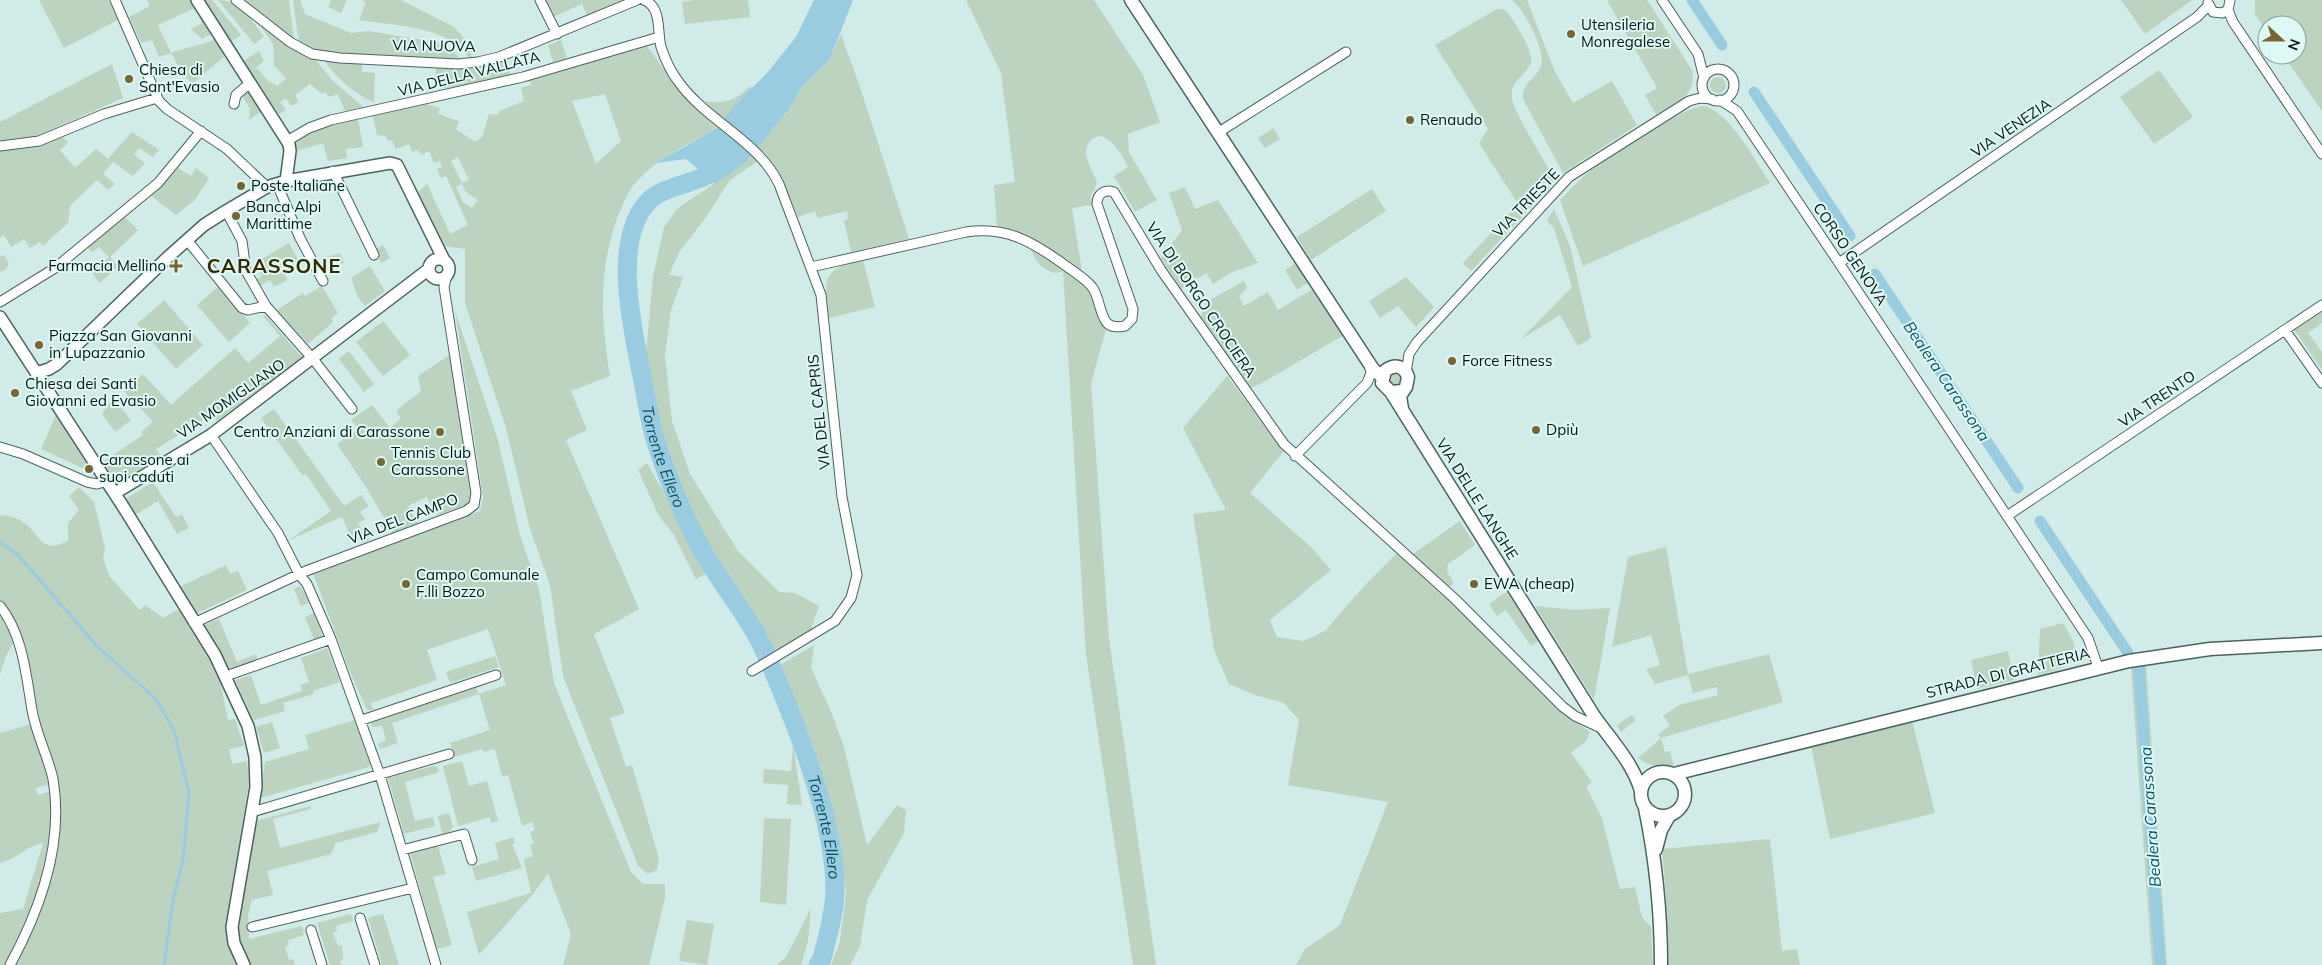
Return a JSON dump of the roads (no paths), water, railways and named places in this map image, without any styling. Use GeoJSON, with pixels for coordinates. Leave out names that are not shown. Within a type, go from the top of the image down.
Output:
{"type":"FeatureCollection","features":[{"type":"Feature","properties":{"kind":"main road","name":"VIA DELLE LANGHE"},"geometry":{"type":"LineString","coordinates":[[1131,0],[1369,363],[1389,370],[1403,369],[1406,373]]}},
{"type":"Feature","properties":{"kind":"main road","name":"VIA DELLE LANGHE"},"geometry":{"type":"LineString","coordinates":[[1389,370],[1382,383],[1396,391],[1403,414],[1604,730],[1621,752],[1636,779],[1641,791],[1656,857]]}},
{"type":"Feature","properties":{"kind":"main road"},"geometry":{"type":"LineString","coordinates":[[1396,391],[1408,382],[1406,373]]}},
{"type":"Feature","properties":{"kind":"main road","name":"STRADA DI GRATTERIA"},"geometry":{"type":"LineString","coordinates":[[1674,774],[2098,667],[2210,648],[2322,644]]}},
{"type":"Feature","properties":{"kind":"main road","name":"VIA DELLE LANGHE"},"geometry":{"type":"LineString","coordinates":[[1621,752],[1638,767],[1654,773],[1666,771],[1674,774]]}},
{"type":"Feature","properties":{"kind":"main road","name":"STRADA DI GRATTERIA"},"geometry":{"type":"LineString","coordinates":[[1685,787],[1693,776],[1707,766]]}},
{"type":"Feature","properties":{"kind":"main road"},"geometry":{"type":"LineString","coordinates":[[1641,791],[1643,783],[1654,773]]}},
{"type":"Feature","properties":{"kind":"main road"},"geometry":{"type":"LineString","coordinates":[[1645,808],[1661,816],[1669,816],[1677,812],[1683,805],[1686,796],[1685,787],[1674,774]]}},
{"type":"Feature","properties":{"kind":"main road"},"geometry":{"type":"LineString","coordinates":[[1661,965],[1656,857],[1658,838],[1669,816]]}},
{"type":"Feature","properties":{"kind":"street"},"geometry":{"type":"LineString","coordinates":[[115,0],[157,98],[167,110],[227,148],[252,170],[277,184],[300,238],[323,282]]}},
{"type":"Feature","properties":{"kind":"street"},"geometry":{"type":"LineString","coordinates":[[196,0],[287,141],[290,151],[277,184]]}},
{"type":"Feature","properties":{"kind":"street","name":"VIA NUOVA"},"geometry":{"type":"LineString","coordinates":[[236,0],[297,47],[308,53],[333,57],[458,64],[499,57],[638,0]]}},
{"type":"Feature","properties":{"kind":"street"},"geometry":{"type":"LineString","coordinates":[[540,0],[557,34]]}},
{"type":"Feature","properties":{"kind":"street"},"geometry":{"type":"LineString","coordinates":[[644,0],[650,3],[656,12],[663,52],[677,80],[719,123],[770,166],[811,267]]}},
{"type":"Feature","properties":{"kind":"street","name":"CORSO GENOVA"},"geometry":{"type":"LineString","coordinates":[[1662,0],[1698,54],[1708,63],[1732,76],[1734,86],[1732,91],[1737,111],[2090,641],[2098,667]]}},
{"type":"Feature","properties":{"kind":"street"},"geometry":{"type":"LineString","coordinates":[[2221,5],[2322,154]]}},
{"type":"Feature","properties":{"kind":"street","name":"VIA VENEZIA"},"geometry":{"type":"LineString","coordinates":[[1840,263],[2197,17],[2221,5]]}},
{"type":"Feature","properties":{"kind":"street","name":"VIA DELLA VALLATA"},"geometry":{"type":"LineString","coordinates":[[287,141],[313,126],[331,120],[523,77],[618,47],[659,37]]}},
{"type":"Feature","properties":{"kind":"street"},"geometry":{"type":"LineString","coordinates":[[1219,132],[1346,52]]}},
{"type":"Feature","properties":{"kind":"street","name":"CORSO GENOVA"},"geometry":{"type":"LineString","coordinates":[[1698,54],[1704,92],[1737,111]]}},
{"type":"Feature","properties":{"kind":"street"},"geometry":{"type":"LineString","coordinates":[[1703,80],[1712,70],[1719,69]]}},
{"type":"Feature","properties":{"kind":"street","name":"VIA TRIESTE"},"geometry":{"type":"LineString","coordinates":[[1689,101],[1703,80]]}},
{"type":"Feature","properties":{"kind":"street"},"geometry":{"type":"LineString","coordinates":[[234,104],[236,95],[250,83]]}},
{"type":"Feature","properties":{"kind":"street"},"geometry":{"type":"LineString","coordinates":[[1716,100],[1729,96],[1732,91]]}},
{"type":"Feature","properties":{"kind":"street"},"geometry":{"type":"LineString","coordinates":[[0,146],[36,142],[120,109],[157,98]]}},
{"type":"Feature","properties":{"kind":"street","name":"VIA TRIESTE"},"geometry":{"type":"LineString","coordinates":[[1389,370],[1409,354],[1436,321],[1569,177],[1689,101],[1700,98],[1716,100]]}},
{"type":"Feature","properties":{"kind":"street"},"geometry":{"type":"LineString","coordinates":[[0,302],[57,266],[158,184],[201,131]]}},
{"type":"Feature","properties":{"kind":"street"},"geometry":{"type":"LineString","coordinates":[[36,373],[57,364],[187,240],[226,211],[277,184],[333,171],[390,163],[397,165],[440,256],[449,267],[437,279]]}},
{"type":"Feature","properties":{"kind":"street"},"geometry":{"type":"LineString","coordinates":[[333,171],[374,255]]}},
{"type":"Feature","properties":{"kind":"street","name":"VIA DI BORGO CROCIERA"},"geometry":{"type":"LineString","coordinates":[[811,267],[966,232],[983,230],[1006,232],[1030,241],[1083,279],[1096,294],[1107,322],[1114,327],[1125,326],[1132,319],[1133,309],[1097,204],[1098,195],[1102,192],[1109,190],[1114,192],[1161,270],[1251,399],[1295,456],[1455,599],[1563,707],[1575,716],[1604,730]]}},
{"type":"Feature","properties":{"kind":"street"},"geometry":{"type":"LineString","coordinates":[[226,211],[242,239],[246,271],[266,306],[313,359],[352,409]]}},
{"type":"Feature","properties":{"kind":"street"},"geometry":{"type":"LineString","coordinates":[[187,240],[242,308],[248,310],[266,306]]}},
{"type":"Feature","properties":{"kind":"street","name":"VIA MOMIGLIANO"},"geometry":{"type":"LineString","coordinates":[[114,493],[211,435],[313,359],[437,279],[432,262],[440,256]]}},
{"type":"Feature","properties":{"kind":"street","name":"VIA DEL CAPRIS"},"geometry":{"type":"LineString","coordinates":[[752,671],[829,626],[844,610],[856,583],[858,570],[842,497],[821,296],[811,267]]}},
{"type":"Feature","properties":{"kind":"street","name":"VIA DEL CAMPO"},"geometry":{"type":"LineString","coordinates":[[194,622],[299,574],[466,511],[474,505],[476,493],[437,279]]}},
{"type":"Feature","properties":{"kind":"street","name":"VIA TRENTO"},"geometry":{"type":"LineString","coordinates":[[2007,516],[2322,305]]}},
{"type":"Feature","properties":{"kind":"street"},"geometry":{"type":"LineString","coordinates":[[0,317],[107,481],[194,622],[226,676],[248,726],[254,748],[256,780],[232,927],[234,943],[244,965]]}},
{"type":"Feature","properties":{"kind":"street"},"geometry":{"type":"LineString","coordinates":[[2285,330],[2322,383]]}},
{"type":"Feature","properties":{"kind":"street"},"geometry":{"type":"LineString","coordinates":[[1406,373],[1409,354]]}},
{"type":"Feature","properties":{"kind":"street"},"geometry":{"type":"LineString","coordinates":[[1295,456],[1367,383],[1370,374],[1369,363]]}},
{"type":"Feature","properties":{"kind":"street"},"geometry":{"type":"LineString","coordinates":[[211,435],[278,533],[299,574],[307,584],[332,639],[380,775],[436,965]]}},
{"type":"Feature","properties":{"kind":"street"},"geometry":{"type":"LineString","coordinates":[[0,447],[23,454],[87,482],[97,484],[107,481]]}},
{"type":"Feature","properties":{"kind":"street"},"geometry":{"type":"LineString","coordinates":[[0,606],[13,628],[21,650],[35,723],[52,778],[55,805],[53,849],[50,866],[20,945],[10,965]]}},
{"type":"Feature","properties":{"kind":"street"},"geometry":{"type":"LineString","coordinates":[[226,676],[332,639]]}},
{"type":"Feature","properties":{"kind":"street"},"geometry":{"type":"LineString","coordinates":[[362,720],[496,674]]}},
{"type":"Feature","properties":{"kind":"street"},"geometry":{"type":"LineString","coordinates":[[252,812],[449,754]]}},
{"type":"Feature","properties":{"kind":"street"},"geometry":{"type":"LineString","coordinates":[[402,850],[464,834],[472,860]]}},
{"type":"Feature","properties":{"kind":"street"},"geometry":{"type":"LineString","coordinates":[[252,927],[413,888]]}},
{"type":"Feature","properties":{"kind":"street"},"geometry":{"type":"LineString","coordinates":[[360,918],[374,965]]}},
{"type":"Feature","properties":{"kind":"street"},"geometry":{"type":"LineString","coordinates":[[311,930],[322,965]]}},
{"type":"Feature","properties":{"kind":"water"},"geometry":{"type":"Polygon","coordinates":[[[814,0],[853,0],[830,59],[802,87],[790,108],[745,163],[715,184],[686,159],[656,163],[717,128],[737,103],[767,73],[796,37],[814,0]]]}},
{"type":"Feature","properties":{"kind":"waterway","name":"Bealera Carassona"},"geometry":{"type":"LineString","coordinates":[[1692,0],[1722,45]]}},
{"type":"Feature","properties":{"kind":"waterway","name":"Bealera Carassona"},"geometry":{"type":"LineString","coordinates":[[1754,92],[1850,236]]}},
{"type":"Feature","properties":{"kind":"waterway","name":"Torrente Ellero"},"geometry":{"type":"LineString","coordinates":[[723,160],[706,176],[658,194],[646,204],[635,222],[630,243],[627,266],[628,291],[635,340],[651,422],[667,475],[704,554],[759,639],[789,708],[821,801],[833,861],[835,889],[830,925],[822,959],[818,965]]}},
{"type":"Feature","properties":{"kind":"waterway","name":"Bealera Carassona"},"geometry":{"type":"LineString","coordinates":[[1875,274],[2018,488]]}},
{"type":"Feature","properties":{"kind":"waterway","name":"Bealera Carassona"},"geometry":{"type":"LineString","coordinates":[[2040,521],[2128,653]]}},
{"type":"Feature","properties":{"kind":"waterway"},"geometry":{"type":"LineString","coordinates":[[0,542],[18,555],[97,646],[156,699],[174,730],[189,793],[183,860],[173,900],[164,965]]}},
{"type":"Feature","properties":{"kind":"waterway","name":"Bealera Carassona"},"geometry":{"type":"LineString","coordinates":[[2139,669],[2160,965]]}},
{"type":"Feature","properties":{"kind":"place","name":"Utensileria Monregalese"},"geometry":{"type":"Point","coordinates":[1571,34]}},
{"type":"Feature","properties":{"kind":"place","name":"Chiesa di Sant'Evasio"},"geometry":{"type":"Point","coordinates":[129,79]}},
{"type":"Feature","properties":{"kind":"place","name":"Renaudo"},"geometry":{"type":"Point","coordinates":[1410,120]}},
{"type":"Feature","properties":{"kind":"place","name":"Poste Italiane"},"geometry":{"type":"Point","coordinates":[241,186]}},
{"type":"Feature","properties":{"kind":"place","name":"Banca Alpi Marittime"},"geometry":{"type":"Point","coordinates":[236,216]}},
{"type":"Feature","properties":{"kind":"place","name":"Farmacia Mellino"},"geometry":{"type":"Point","coordinates":[176,266]}},
{"type":"Feature","properties":{"kind":"place","name":"Piazza San Giovanni in Lupazzanio"},"geometry":{"type":"Point","coordinates":[39,345]}},
{"type":"Feature","properties":{"kind":"place","name":"Force Fitness"},"geometry":{"type":"Point","coordinates":[1452,361]}},
{"type":"Feature","properties":{"kind":"place","name":"Chiesa dei Santi Giovanni ed Evasio"},"geometry":{"type":"Point","coordinates":[15,393]}},
{"type":"Feature","properties":{"kind":"place","name":"Dpiù"},"geometry":{"type":"Point","coordinates":[1536,430]}},
{"type":"Feature","properties":{"kind":"place","name":"Centro Anziani di Carassone"},"geometry":{"type":"Point","coordinates":[440,432]}},
{"type":"Feature","properties":{"kind":"place","name":"Tennis Club Carassone"},"geometry":{"type":"Point","coordinates":[381,462]}},
{"type":"Feature","properties":{"kind":"place","name":"Carassone ai suoi caduti"},"geometry":{"type":"Point","coordinates":[89,469]}},
{"type":"Feature","properties":{"kind":"place","name":"Campo Comunale F.lli Bozzo"},"geometry":{"type":"Point","coordinates":[406,584]}},
{"type":"Feature","properties":{"kind":"place","name":"EWA (cheap)"},"geometry":{"type":"Point","coordinates":[1474,584]}},
{"type":"Feature","properties":{"kind":"district","name":"CARASSONE"},"geometry":{"type":"Point","coordinates":[274,266]}}]}
